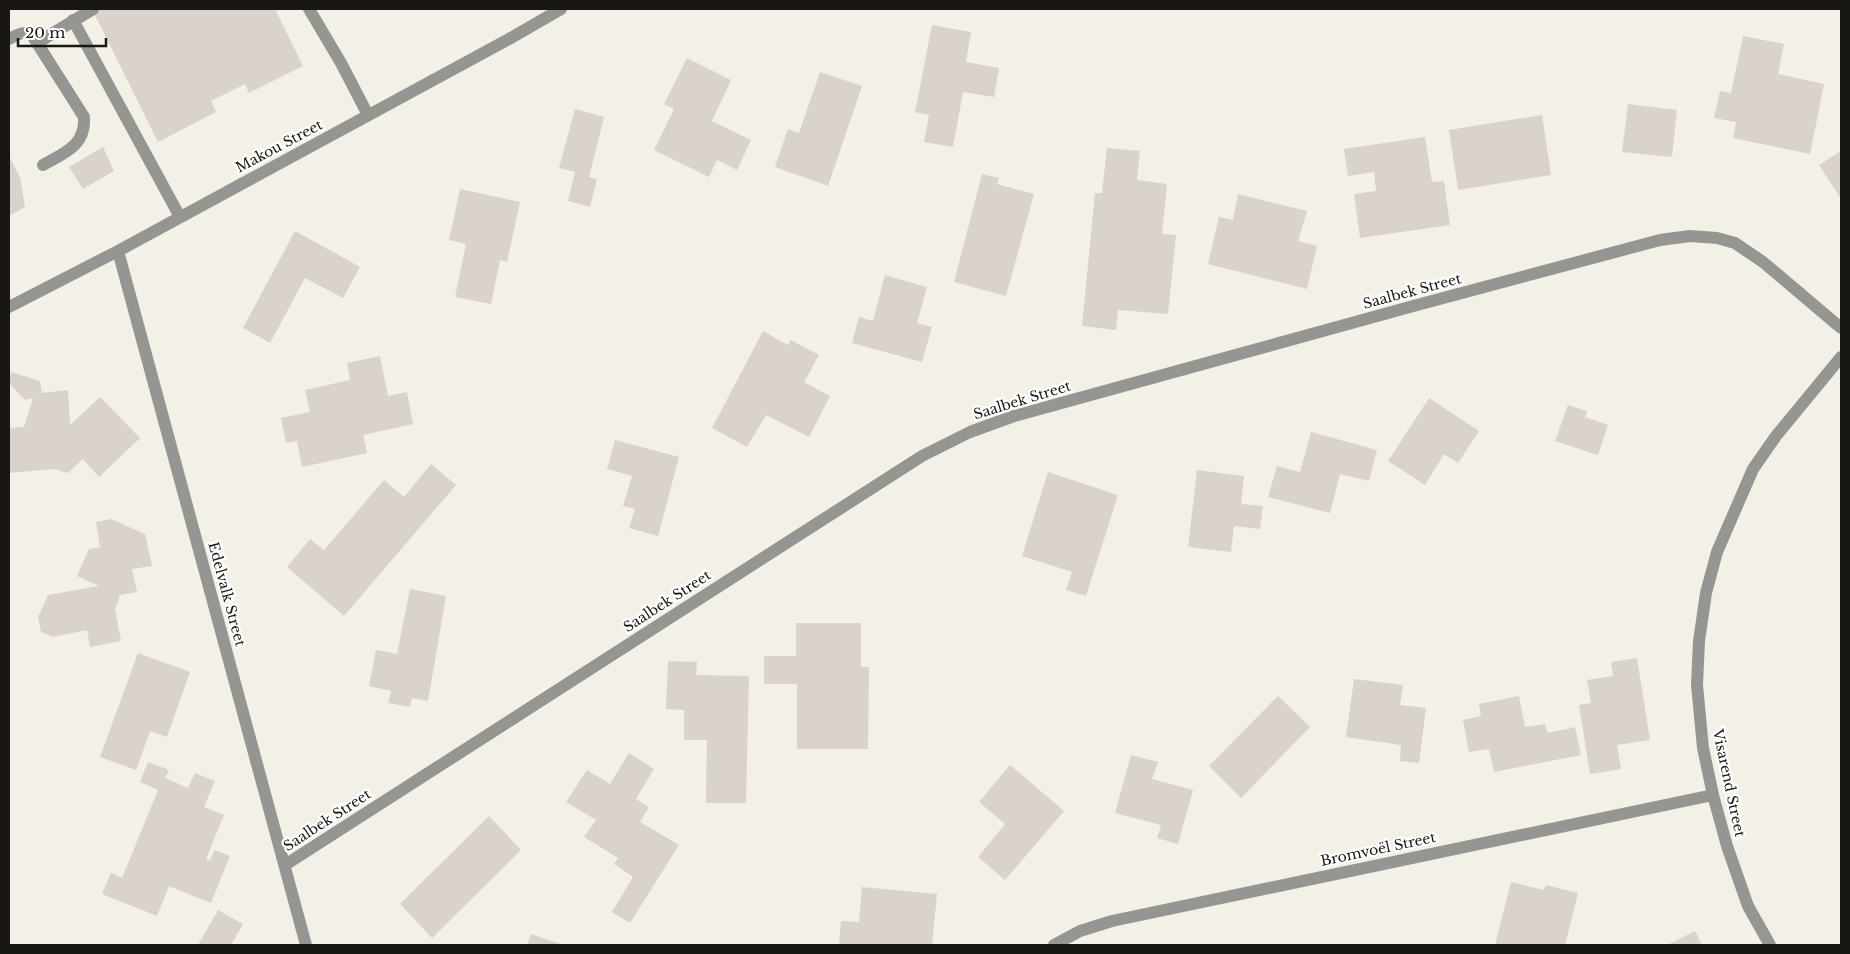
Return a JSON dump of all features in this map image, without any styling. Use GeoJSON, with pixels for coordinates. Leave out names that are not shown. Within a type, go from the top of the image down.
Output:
{"type":"FeatureCollection","features":[{"type":"Feature","properties":{"kind":"street"},"geometry":{"type":"LineString","coordinates":[[37,43],[93,9]]}},
{"type":"Feature","properties":{"kind":"street"},"geometry":{"type":"LineString","coordinates":[[309,9],[341,62],[368,115]]}},
{"type":"Feature","properties":{"kind":"street","name":"Makou Street"},"geometry":{"type":"LineString","coordinates":[[9,307],[118,251],[561,9]]}},
{"type":"Feature","properties":{"kind":"street"},"geometry":{"type":"LineString","coordinates":[[73,20],[180,217]]}},
{"type":"Feature","properties":{"kind":"street"},"geometry":{"type":"LineString","coordinates":[[9,39],[21,33],[27,32],[32,35],[84,118],[85,129],[74,148],[43,165]]}},
{"type":"Feature","properties":{"kind":"street","name":"Saalbek Street"},"geometry":{"type":"LineString","coordinates":[[284,865],[922,456],[970,432],[1014,416],[1660,240],[1690,236],[1717,238],[1735,243],[1763,262],[1841,328]]}},
{"type":"Feature","properties":{"kind":"street","name":"Edelvalk Street"},"geometry":{"type":"LineString","coordinates":[[118,251],[306,945]]}},
{"type":"Feature","properties":{"kind":"street","name":"Visarend Street"},"geometry":{"type":"LineString","coordinates":[[1770,945],[1748,906],[1727,846],[1713,795],[1704,748],[1697,685],[1699,642],[1706,593],[1717,552],[1754,469],[1776,436],[1841,357]]}},
{"type":"Feature","properties":{"kind":"street","name":"Bromvoël Street"},"geometry":{"type":"LineString","coordinates":[[1054,945],[1080,931],[1120,919],[1713,795]]}},
{"type":"Feature","properties":{"kind":"building"},"geometry":{"type":"Polygon","coordinates":[[[98,9],[275,9],[303,66],[249,93],[245,84],[211,101],[216,112],[158,142],[93,11],[98,9]]]}},
{"type":"Feature","properties":{"kind":"building"},"geometry":{"type":"Polygon","coordinates":[[[932,25],[971,32],[966,62],[999,68],[994,97],[963,92],[953,147],[924,142],[929,115],[915,112],[932,25]]]}},
{"type":"Feature","properties":{"kind":"building"},"geometry":{"type":"Polygon","coordinates":[[[1743,36],[1784,44],[1778,74],[1824,84],[1810,154],[1733,138],[1736,122],[1714,118],[1720,91],[1731,93],[1743,36]]]}},
{"type":"Feature","properties":{"kind":"building"},"geometry":{"type":"Polygon","coordinates":[[[687,58],[731,80],[712,121],[751,140],[737,170],[717,160],[709,177],[654,150],[674,109],[664,104],[687,58]]]}},
{"type":"Feature","properties":{"kind":"building"},"geometry":{"type":"Polygon","coordinates":[[[820,72],[862,86],[828,186],[775,167],[788,129],[799,133],[820,72]]]}},
{"type":"Feature","properties":{"kind":"building"},"geometry":{"type":"Polygon","coordinates":[[[1628,104],[1677,110],[1672,157],[1622,152],[1628,104]]]}},
{"type":"Feature","properties":{"kind":"building"},"geometry":{"type":"Polygon","coordinates":[[[575,109],[604,117],[589,177],[597,179],[590,207],[568,201],[575,172],[559,168],[575,109]]]}},
{"type":"Feature","properties":{"kind":"building"},"geometry":{"type":"Polygon","coordinates":[[[1542,115],[1551,175],[1458,190],[1449,130],[1542,115]]]}},
{"type":"Feature","properties":{"kind":"building"},"geometry":{"type":"Polygon","coordinates":[[[1425,137],[1432,182],[1444,181],[1450,225],[1360,238],[1354,194],[1376,191],[1374,172],[1348,176],[1344,149],[1425,137]]]}},
{"type":"Feature","properties":{"kind":"building"},"geometry":{"type":"Polygon","coordinates":[[[103,147],[114,171],[83,189],[69,167],[103,147]]]}},
{"type":"Feature","properties":{"kind":"building"},"geometry":{"type":"Polygon","coordinates":[[[1107,148],[1140,151],[1137,180],[1167,184],[1162,234],[1176,235],[1168,314],[1118,310],[1116,330],[1082,326],[1095,193],[1102,193],[1107,148]]]}},
{"type":"Feature","properties":{"kind":"building"},"geometry":{"type":"Polygon","coordinates":[[[1841,151],[1841,199],[1819,165],[1841,151]]]}},
{"type":"Feature","properties":{"kind":"building"},"geometry":{"type":"Polygon","coordinates":[[[9,156],[20,177],[25,207],[9,216],[9,156]]]}},
{"type":"Feature","properties":{"kind":"building"},"geometry":{"type":"Polygon","coordinates":[[[982,174],[999,178],[997,184],[1034,194],[1006,296],[954,282],[982,174]]]}},
{"type":"Feature","properties":{"kind":"building"},"geometry":{"type":"Polygon","coordinates":[[[460,189],[520,202],[507,262],[500,260],[491,304],[455,297],[466,244],[449,240],[460,189]]]}},
{"type":"Feature","properties":{"kind":"building"},"geometry":{"type":"Polygon","coordinates":[[[1238,194],[1307,211],[1298,241],[1317,246],[1307,289],[1208,264],[1219,217],[1233,220],[1238,194]]]}},
{"type":"Feature","properties":{"kind":"building"},"geometry":{"type":"Polygon","coordinates":[[[295,231],[360,267],[343,298],[305,278],[270,343],[243,328],[295,231]]]}},
{"type":"Feature","properties":{"kind":"building"},"geometry":{"type":"Polygon","coordinates":[[[885,275],[927,287],[917,323],[932,327],[922,362],[852,343],[859,317],[873,321],[885,275]]]}},
{"type":"Feature","properties":{"kind":"building"},"geometry":{"type":"Polygon","coordinates":[[[763,331],[788,345],[791,340],[819,355],[804,382],[830,396],[809,437],[766,415],[747,447],[712,428],[763,331]]]}},
{"type":"Feature","properties":{"kind":"building"},"geometry":{"type":"Polygon","coordinates":[[[380,356],[388,396],[407,392],[413,424],[363,435],[367,453],[302,467],[297,441],[286,443],[281,418],[310,412],[305,390],[350,380],[347,363],[380,356]]]}},
{"type":"Feature","properties":{"kind":"building"},"geometry":{"type":"Polygon","coordinates":[[[11,372],[40,381],[42,393],[68,390],[70,425],[100,397],[140,438],[99,477],[83,459],[68,473],[54,469],[9,473],[9,428],[24,427],[33,398],[25,400],[9,383],[11,372]]]}},
{"type":"Feature","properties":{"kind":"building"},"geometry":{"type":"Polygon","coordinates":[[[1429,398],[1479,431],[1458,463],[1444,454],[1425,485],[1388,461],[1429,398]]]}},
{"type":"Feature","properties":{"kind":"building"},"geometry":{"type":"Polygon","coordinates":[[[1568,405],[1587,411],[1585,417],[1608,425],[1598,455],[1555,441],[1568,405]]]}},
{"type":"Feature","properties":{"kind":"building"},"geometry":{"type":"Polygon","coordinates":[[[1311,432],[1377,450],[1369,481],[1340,474],[1330,513],[1268,497],[1277,466],[1300,472],[1311,432]]]}},
{"type":"Feature","properties":{"kind":"building"},"geometry":{"type":"Polygon","coordinates":[[[615,440],[679,457],[658,536],[629,528],[635,509],[623,506],[632,476],[607,469],[615,440]]]}},
{"type":"Feature","properties":{"kind":"building"},"geometry":{"type":"Polygon","coordinates":[[[431,464],[456,485],[344,616],[287,567],[310,539],[324,550],[384,480],[404,497],[431,464]]]}},
{"type":"Feature","properties":{"kind":"building"},"geometry":{"type":"Polygon","coordinates":[[[1197,470],[1244,476],[1241,504],[1263,506],[1260,529],[1234,526],[1231,552],[1188,547],[1197,470]]]}},
{"type":"Feature","properties":{"kind":"building"},"geometry":{"type":"Polygon","coordinates":[[[1048,472],[1118,495],[1086,596],[1066,590],[1072,572],[1022,556],[1048,472]]]}},
{"type":"Feature","properties":{"kind":"building"},"geometry":{"type":"Polygon","coordinates":[[[111,519],[145,534],[152,566],[132,569],[137,592],[120,595],[115,609],[121,641],[90,647],[87,630],[53,637],[41,632],[38,617],[48,595],[99,586],[77,576],[89,549],[100,547],[96,522],[111,519]]]}},
{"type":"Feature","properties":{"kind":"building"},"geometry":{"type":"Polygon","coordinates":[[[410,589],[446,596],[428,701],[412,698],[410,707],[388,703],[391,691],[369,686],[376,650],[397,654],[410,589]]]}},
{"type":"Feature","properties":{"kind":"building"},"geometry":{"type":"Polygon","coordinates":[[[796,623],[861,623],[861,667],[869,667],[868,749],[797,749],[797,684],[764,684],[764,656],[796,656],[796,623]]]}},
{"type":"Feature","properties":{"kind":"building"},"geometry":{"type":"Polygon","coordinates":[[[138,653],[190,672],[167,737],[150,731],[136,770],[100,757],[138,653]]]}},
{"type":"Feature","properties":{"kind":"building"},"geometry":{"type":"Polygon","coordinates":[[[1637,658],[1650,740],[1617,745],[1621,769],[1590,774],[1579,705],[1591,703],[1587,680],[1613,676],[1611,662],[1637,658]]]}},
{"type":"Feature","properties":{"kind":"building"},"geometry":{"type":"Polygon","coordinates":[[[668,661],[697,662],[696,675],[749,676],[746,803],[706,803],[707,740],[684,740],[684,710],[666,709],[668,661]]]}},
{"type":"Feature","properties":{"kind":"building"},"geometry":{"type":"Polygon","coordinates":[[[1354,679],[1403,685],[1400,705],[1426,708],[1419,763],[1400,761],[1401,745],[1346,737],[1354,679]]]}},
{"type":"Feature","properties":{"kind":"building"},"geometry":{"type":"Polygon","coordinates":[[[1278,696],[1310,727],[1241,798],[1209,766],[1278,696]]]}},
{"type":"Feature","properties":{"kind":"building"},"geometry":{"type":"Polygon","coordinates":[[[1519,696],[1525,727],[1545,724],[1548,733],[1575,727],[1581,755],[1494,772],[1489,749],[1469,752],[1463,720],[1481,716],[1479,704],[1519,696]]]}},
{"type":"Feature","properties":{"kind":"building"},"geometry":{"type":"Polygon","coordinates":[[[629,753],[654,769],[636,799],[649,807],[640,822],[679,845],[630,923],[612,912],[633,877],[614,864],[618,858],[584,837],[596,820],[566,802],[587,770],[610,784],[629,753]]]}},
{"type":"Feature","properties":{"kind":"building"},"geometry":{"type":"Polygon","coordinates":[[[1131,755],[1158,762],[1152,779],[1193,790],[1178,844],[1157,838],[1161,825],[1115,813],[1131,755]]]}},
{"type":"Feature","properties":{"kind":"building"},"geometry":{"type":"Polygon","coordinates":[[[148,762],[169,770],[165,778],[188,788],[195,773],[215,781],[204,807],[224,815],[206,859],[210,860],[215,850],[230,856],[211,903],[169,886],[157,916],[102,894],[111,873],[122,878],[158,790],[140,782],[148,762]]]}},
{"type":"Feature","properties":{"kind":"building"},"geometry":{"type":"Polygon","coordinates":[[[1010,765],[1064,811],[1005,880],[978,857],[1005,824],[979,802],[1010,765]]]}},
{"type":"Feature","properties":{"kind":"building"},"geometry":{"type":"Polygon","coordinates":[[[489,816],[521,850],[432,938],[400,904],[489,816]]]}},
{"type":"Feature","properties":{"kind":"building"},"geometry":{"type":"Polygon","coordinates":[[[1511,882],[1544,890],[1546,885],[1578,893],[1565,945],[1495,945],[1511,882]]]}},
{"type":"Feature","properties":{"kind":"building"},"geometry":{"type":"Polygon","coordinates":[[[862,887],[937,894],[932,945],[839,945],[841,921],[859,922],[862,887]]]}},
{"type":"Feature","properties":{"kind":"building"},"geometry":{"type":"Polygon","coordinates":[[[218,910],[243,924],[231,945],[198,945],[218,910]]]}},
{"type":"Feature","properties":{"kind":"building"},"geometry":{"type":"Polygon","coordinates":[[[1695,931],[1702,945],[1667,945],[1695,931]]]}},
{"type":"Feature","properties":{"kind":"building"},"geometry":{"type":"Polygon","coordinates":[[[531,934],[564,945],[527,945],[531,934]]]}}]}
